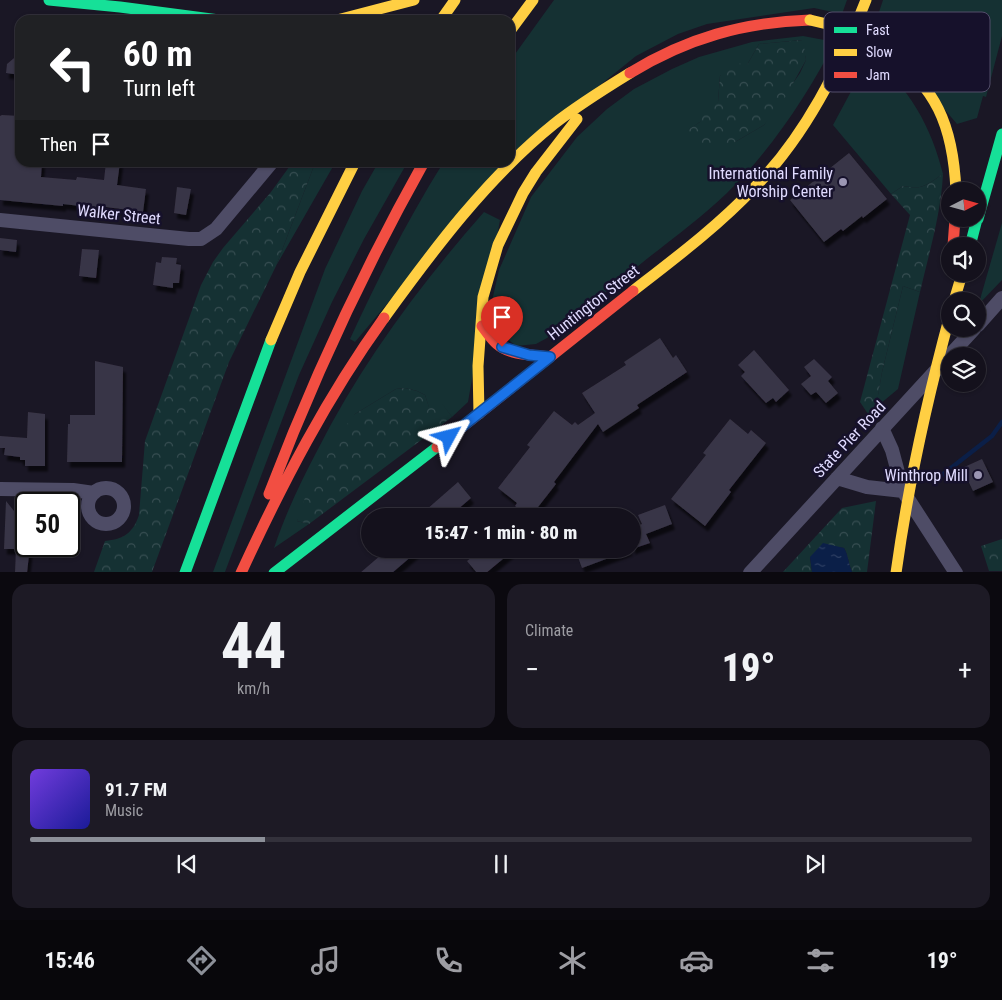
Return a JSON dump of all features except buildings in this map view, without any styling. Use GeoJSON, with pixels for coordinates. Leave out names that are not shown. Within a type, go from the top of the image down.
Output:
{"type":"FeatureCollection","features":[{"type":"Feature","properties":{"kind":"main road"},"geometry":{"type":"LineString","coordinates":[[49,0],[76,1],[181,15]]}},
{"type":"Feature","properties":{"kind":"main road"},"geometry":{"type":"LineString","coordinates":[[360,15],[414,0]]}},
{"type":"Feature","properties":{"kind":"main road"},"geometry":{"type":"LineString","coordinates":[[445,15],[455,0]]}},
{"type":"Feature","properties":{"kind":"main road"},"geometry":{"type":"LineString","coordinates":[[515,24],[533,0]]}},
{"type":"Feature","properties":{"kind":"main road","name":"Huntington Street"},"geometry":{"type":"LineString","coordinates":[[861,12],[866,0]]}},
{"type":"Feature","properties":{"kind":"main road"},"geometry":{"type":"LineString","coordinates":[[515,161],[556,122],[604,89],[675,48],[714,33],[775,21],[810,20],[824,23]]}},
{"type":"Feature","properties":{"kind":"main road"},"geometry":{"type":"LineString","coordinates":[[479,414],[478,366],[483,297],[489,271],[506,225],[536,172],[604,89]]}},
{"type":"Feature","properties":{"kind":"main road","name":"Huntington Street"},"geometry":{"type":"LineString","coordinates":[[274,572],[479,414],[717,223],[766,175],[798,134],[825,92]]}},
{"type":"Feature","properties":{"kind":"main road"},"geometry":{"type":"LineString","coordinates":[[929,92],[938,107],[950,138],[954,158],[955,182]]}},
{"type":"Feature","properties":{"kind":"main road"},"geometry":{"type":"LineString","coordinates":[[986,191],[1002,134]]}},
{"type":"Feature","properties":{"kind":"main road"},"geometry":{"type":"LineString","coordinates":[[185,572],[270,340],[308,255],[353,167]]}},
{"type":"Feature","properties":{"kind":"main road"},"geometry":{"type":"LineString","coordinates":[[240,572],[292,433],[329,344],[369,261],[421,167]]}},
{"type":"Feature","properties":{"kind":"main road"},"geometry":{"type":"LineString","coordinates":[[240,572],[290,474],[340,384],[365,344],[404,290],[463,216],[509,167]]}},
{"type":"Feature","properties":{"kind":"main road"},"geometry":{"type":"LineString","coordinates":[[482,326],[494,341],[505,348],[529,355],[550,357]]}},
{"type":"Feature","properties":{"kind":"main road"},"geometry":{"type":"LineString","coordinates":[[896,572],[911,478],[942,337]]}},
{"type":"Feature","properties":{"kind":"main road"},"geometry":{"type":"LineString","coordinates":[[929,395],[944,337]]}},
{"type":"Feature","properties":{"kind":"street","name":"Walker Street"},"geometry":{"type":"LineString","coordinates":[[0,220],[195,240],[212,234],[268,167]]}},
{"type":"Feature","properties":{"kind":"street"},"geometry":{"type":"LineString","coordinates":[[986,316],[1002,298]]}},
{"type":"Feature","properties":{"kind":"street","name":"State Pier Road"},"geometry":{"type":"LineString","coordinates":[[750,572],[967,337]]}},
{"type":"Feature","properties":{"kind":"street"},"geometry":{"type":"LineString","coordinates":[[882,428],[892,450],[903,491],[956,572]]}},
{"type":"Feature","properties":{"kind":"street"},"geometry":{"type":"LineString","coordinates":[[837,478],[867,487],[903,491]]}},
{"type":"Feature","properties":{"kind":"street"},"geometry":{"type":"LineString","coordinates":[[0,489],[73,490],[94,493]]}},
{"type":"Feature","properties":{"kind":"green space"},"geometry":{"type":"Polygon","coordinates":[[[554,0],[847,0],[843,12],[814,8],[707,24],[678,34],[636,56],[515,154],[515,54],[554,0]]]}},
{"type":"Feature","properties":{"kind":"green space"},"geometry":{"type":"Polygon","coordinates":[[[883,0],[1002,0],[1002,36],[990,82],[990,12],[879,12],[883,0]]]}},
{"type":"Feature","properties":{"kind":"green space"},"geometry":{"type":"Polygon","coordinates":[[[803,36],[824,40],[824,61],[800,102],[773,141],[727,193],[698,219],[547,338],[536,344],[516,346],[494,328],[492,301],[499,270],[531,197],[577,137],[607,109],[634,89],[699,57],[752,42],[803,36]],[[802,40],[759,44],[747,65],[720,76],[718,102],[700,122],[687,131],[735,142],[764,125],[800,73],[806,60],[802,40]]]}},
{"type":"Feature","properties":{"kind":"green space"},"geometry":{"type":"Polygon","coordinates":[[[803,40],[806,60],[781,105],[764,125],[735,142],[716,149],[696,140],[686,131],[700,122],[706,106],[718,102],[720,76],[737,63],[747,65],[759,44],[803,40]]]}},
{"type":"Feature","properties":{"kind":"green space"},"geometry":{"type":"Polygon","coordinates":[[[851,92],[905,92],[925,124],[943,174],[924,186],[903,186],[891,194],[833,125],[851,92]]]}},
{"type":"Feature","properties":{"kind":"green space"},"geometry":{"type":"Polygon","coordinates":[[[930,92],[987,92],[986,97],[983,96],[977,118],[957,124],[930,92]]]}},
{"type":"Feature","properties":{"kind":"green space"},"geometry":{"type":"Polygon","coordinates":[[[289,167],[313,167],[276,266],[229,362],[152,572],[94,572],[105,541],[123,537],[131,531],[137,521],[145,441],[201,285],[223,248],[271,192],[289,167]]]}},
{"type":"Feature","properties":{"kind":"green space"},"geometry":{"type":"Polygon","coordinates":[[[313,167],[333,167],[276,266],[313,167]]]}},
{"type":"Feature","properties":{"kind":"green space"},"geometry":{"type":"Polygon","coordinates":[[[376,167],[405,167],[364,239],[332,302],[299,375],[225,572],[213,572],[325,269],[362,191],[376,167]]]}},
{"type":"Feature","properties":{"kind":"green space"},"geometry":{"type":"Polygon","coordinates":[[[441,167],[502,167],[355,342],[350,339],[371,294],[441,167]]]}},
{"type":"Feature","properties":{"kind":"green space"},"geometry":{"type":"Polygon","coordinates":[[[943,174],[937,219],[920,292],[903,286],[882,372],[877,402],[860,402],[910,215],[891,194],[903,186],[920,187],[943,174]]]}},
{"type":"Feature","properties":{"kind":"green space"},"geometry":{"type":"Polygon","coordinates":[[[484,212],[500,220],[468,402],[452,417],[441,403],[429,408],[425,395],[405,388],[396,389],[355,414],[297,521],[309,524],[274,548],[288,511],[305,475],[353,387],[414,297],[484,212]]]}},
{"type":"Feature","properties":{"kind":"green space"},"geometry":{"type":"Polygon","coordinates":[[[1002,223],[1002,280],[986,297],[986,292],[982,292],[1002,223]]]}},
{"type":"Feature","properties":{"kind":"green space"},"geometry":{"type":"Polygon","coordinates":[[[903,286],[920,292],[898,389],[868,414],[860,402],[877,401],[882,372],[903,286]]]}},
{"type":"Feature","properties":{"kind":"green space"},"geometry":{"type":"Polygon","coordinates":[[[405,388],[425,395],[429,407],[441,402],[452,417],[309,524],[297,521],[308,489],[321,479],[315,472],[326,451],[355,414],[396,389],[405,388]]]}},
{"type":"Feature","properties":{"kind":"green space"},"geometry":{"type":"Polygon","coordinates":[[[876,501],[867,572],[852,572],[844,548],[839,547],[810,557],[812,572],[783,572],[842,508],[876,501]]]}},
{"type":"Feature","properties":{"kind":"green space"},"geometry":{"type":"Polygon","coordinates":[[[1002,539],[1002,571],[989,571],[981,546],[1002,539]]]}},
{"type":"Feature","properties":{"kind":"water"},"geometry":{"type":"Polygon","coordinates":[[[823,543],[844,548],[852,572],[812,572],[810,557],[823,543]]]}},
{"type":"Feature","properties":{"kind":"waterway"},"geometry":{"type":"LineString","coordinates":[[942,475],[992,436],[1002,422]]}},
{"type":"Feature","properties":{"kind":"traffic: fast"},"geometry":{"type":"LineString","coordinates":[[49,0],[181,15]]}},
{"type":"Feature","properties":{"kind":"traffic: fast"},"geometry":{"type":"LineString","coordinates":[[986,191],[1002,134]]}},
{"type":"Feature","properties":{"kind":"traffic: fast"},"geometry":{"type":"LineString","coordinates":[[972,237],[975,228]]}},
{"type":"Feature","properties":{"kind":"traffic: fast"},"geometry":{"type":"LineString","coordinates":[[185,572],[271,340]]}},
{"type":"Feature","properties":{"kind":"traffic: fast"},"geometry":{"type":"LineString","coordinates":[[275,572],[437,447]]}},
{"type":"Feature","properties":{"kind":"traffic: slow"},"geometry":{"type":"LineString","coordinates":[[356,15],[414,0]]}},
{"type":"Feature","properties":{"kind":"traffic: slow"},"geometry":{"type":"LineString","coordinates":[[444,15],[455,0]]}},
{"type":"Feature","properties":{"kind":"traffic: slow"},"geometry":{"type":"LineString","coordinates":[[515,24],[533,0]]}},
{"type":"Feature","properties":{"kind":"traffic: slow"},"geometry":{"type":"LineString","coordinates":[[861,12],[866,0]]}},
{"type":"Feature","properties":{"kind":"traffic: slow"},"geometry":{"type":"LineString","coordinates":[[810,20],[824,23]]}},
{"type":"Feature","properties":{"kind":"traffic: slow"},"geometry":{"type":"LineString","coordinates":[[515,159],[563,117],[630,73]]}},
{"type":"Feature","properties":{"kind":"traffic: slow"},"geometry":{"type":"LineString","coordinates":[[633,291],[695,242],[754,188],[790,146],[824,90]]}},
{"type":"Feature","properties":{"kind":"traffic: slow"},"geometry":{"type":"LineString","coordinates":[[928,92],[946,127],[951,146],[955,182]]}},
{"type":"Feature","properties":{"kind":"traffic: slow"},"geometry":{"type":"LineString","coordinates":[[479,414],[478,366],[483,297],[498,245],[523,193],[536,172],[577,119]]}},
{"type":"Feature","properties":{"kind":"traffic: slow"},"geometry":{"type":"LineString","coordinates":[[271,340],[300,272],[352,167]]}},
{"type":"Feature","properties":{"kind":"traffic: slow"},"geometry":{"type":"LineString","coordinates":[[384,318],[463,215],[506,167]]}},
{"type":"Feature","properties":{"kind":"traffic: slow"},"geometry":{"type":"LineString","coordinates":[[957,292],[960,282]]}},
{"type":"Feature","properties":{"kind":"traffic: slow"},"geometry":{"type":"LineString","coordinates":[[896,572],[919,443],[944,337]]}},
{"type":"Feature","properties":{"kind":"traffic: jam"},"geometry":{"type":"LineString","coordinates":[[630,73],[673,50],[717,34],[762,24],[810,20]]}},
{"type":"Feature","properties":{"kind":"traffic: jam"},"geometry":{"type":"LineString","coordinates":[[269,494],[303,409],[340,325],[421,167]]}},
{"type":"Feature","properties":{"kind":"traffic: jam"},"geometry":{"type":"LineString","coordinates":[[954,228],[954,237]]}},
{"type":"Feature","properties":{"kind":"traffic: jam"},"geometry":{"type":"LineString","coordinates":[[437,447],[633,291]]}},
{"type":"Feature","properties":{"kind":"traffic: jam"},"geometry":{"type":"LineString","coordinates":[[241,572],[306,442],[343,379],[384,318]]}},
{"type":"Feature","properties":{"kind":"traffic: jam"},"geometry":{"type":"LineString","coordinates":[[482,326],[495,342],[509,351],[550,357]]}},
{"type":"Feature","properties":{"kind":"place","name":"International Family Worship Center"},"geometry":{"type":"Point","coordinates":[843,182]}},
{"type":"Feature","properties":{"kind":"place","name":"Winthrop Mill"},"geometry":{"type":"Point","coordinates":[978,475]}},
{"type":"Feature","properties":{"kind":"route"},"geometry":{"type":"LineString","coordinates":[[449,437],[550,357],[529,355],[502,347]]}}]}
